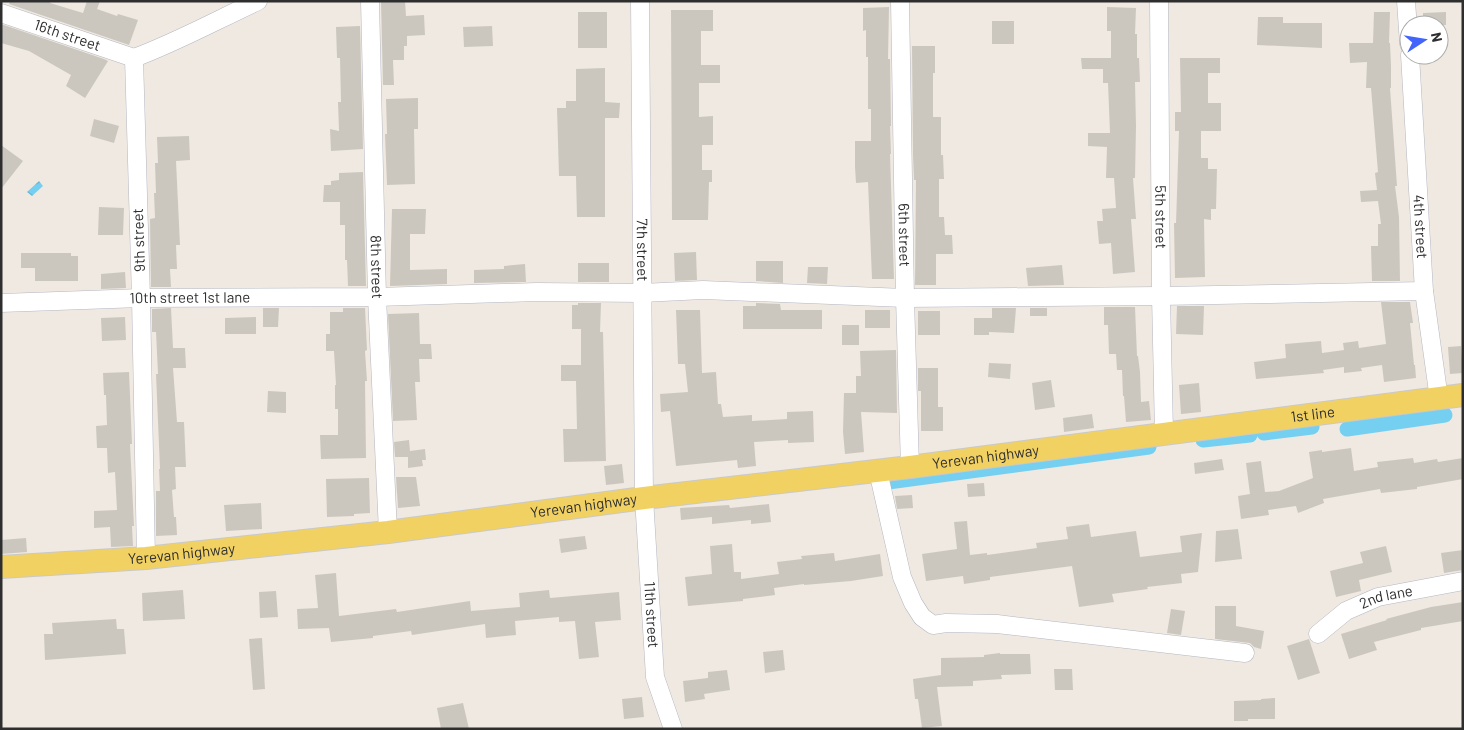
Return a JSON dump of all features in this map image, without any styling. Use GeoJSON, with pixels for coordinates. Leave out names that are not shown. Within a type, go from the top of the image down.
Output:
{"type":"FeatureCollection","features":[{"type":"Feature","properties":{"kind":"main road","name":"1st line"},"geometry":{"type":"LineString","coordinates":[[1164,433],[1463,395]]}},
{"type":"Feature","properties":{"kind":"main road","name":"Yerevan highway"},"geometry":{"type":"LineString","coordinates":[[1,567],[146,558],[388,532],[644,498],[910,467],[1164,433]]}},
{"type":"Feature","properties":{"kind":"street"},"geometry":{"type":"LineString","coordinates":[[134,58],[154,51],[258,1]]}},
{"type":"Feature","properties":{"kind":"street","name":"8th street"},"geometry":{"type":"LineString","coordinates":[[370,1],[377,297],[388,532]]}},
{"type":"Feature","properties":{"kind":"street","name":"7th street"},"geometry":{"type":"LineString","coordinates":[[640,1],[644,498]]}},
{"type":"Feature","properties":{"kind":"street","name":"6th street"},"geometry":{"type":"LineString","coordinates":[[900,1],[910,467]]}},
{"type":"Feature","properties":{"kind":"street","name":"5th street"},"geometry":{"type":"LineString","coordinates":[[1159,1],[1160,296],[1164,433]]}},
{"type":"Feature","properties":{"kind":"street"},"geometry":{"type":"LineString","coordinates":[[1406,1],[1407,15]]}},
{"type":"Feature","properties":{"kind":"street","name":"16th street"},"geometry":{"type":"LineString","coordinates":[[1,13],[134,58]]}},
{"type":"Feature","properties":{"kind":"street","name":"9th street"},"geometry":{"type":"LineString","coordinates":[[134,58],[146,558]]}},
{"type":"Feature","properties":{"kind":"street","name":"4th street"},"geometry":{"type":"LineString","coordinates":[[1411,65],[1424,291],[1439,399]]}},
{"type":"Feature","properties":{"kind":"street","name":"10th street 1st lane"},"geometry":{"type":"LineString","coordinates":[[1,303],[141,298],[377,297],[536,292],[642,293],[703,290],[905,298],[1424,291]]}},
{"type":"Feature","properties":{"kind":"street"},"geometry":{"type":"LineString","coordinates":[[878,471],[902,578],[913,603],[922,617],[933,625],[946,623],[997,624],[1245,652]]}},
{"type":"Feature","properties":{"kind":"street","name":"11th street"},"geometry":{"type":"LineString","coordinates":[[644,498],[655,677],[673,729]]}},
{"type":"Feature","properties":{"kind":"street","name":"2nd lane"},"geometry":{"type":"LineString","coordinates":[[1318,634],[1346,611],[1378,596],[1463,581]]}},
{"type":"Feature","properties":{"kind":"water"},"geometry":{"type":"Polygon","coordinates":[[[39,181],[43,186],[32,196],[27,192],[39,181]]]}},
{"type":"Feature","properties":{"kind":"building"},"geometry":{"type":"Polygon","coordinates":[[[10,1],[50,1],[50,3],[83,13],[87,1],[100,1],[97,9],[117,16],[118,14],[138,20],[129,45],[9,4],[10,1]]]}},
{"type":"Feature","properties":{"kind":"building"},"geometry":{"type":"Polygon","coordinates":[[[381,1],[405,1],[406,16],[424,15],[425,35],[407,36],[407,46],[404,46],[404,60],[393,60],[394,85],[383,85],[381,1]]]}},
{"type":"Feature","properties":{"kind":"building"},"geometry":{"type":"Polygon","coordinates":[[[889,7],[888,59],[890,59],[890,154],[894,279],[872,279],[868,182],[856,183],[855,167],[855,141],[871,141],[871,109],[868,109],[868,57],[866,57],[866,30],[863,31],[863,8],[889,7]]]}},
{"type":"Feature","properties":{"kind":"building"},"geometry":{"type":"Polygon","coordinates":[[[1107,7],[1136,8],[1135,34],[1137,34],[1140,82],[1135,82],[1135,178],[1133,178],[1136,219],[1131,219],[1135,272],[1113,274],[1111,243],[1099,244],[1097,221],[1103,221],[1102,209],[1116,208],[1114,178],[1106,178],[1107,147],[1088,146],[1088,133],[1110,133],[1108,83],[1103,83],[1103,69],[1082,69],[1081,58],[1111,58],[1111,31],[1107,31],[1107,7]]]}},
{"type":"Feature","properties":{"kind":"building"},"geometry":{"type":"Polygon","coordinates":[[[671,10],[713,10],[713,31],[701,31],[701,65],[720,65],[720,83],[699,83],[699,117],[713,116],[713,145],[702,145],[702,170],[712,170],[712,182],[709,182],[708,220],[672,220],[671,10]]]}},
{"type":"Feature","properties":{"kind":"building"},"geometry":{"type":"Polygon","coordinates":[[[578,12],[607,12],[607,48],[578,48],[578,12]]]}},
{"type":"Feature","properties":{"kind":"building"},"geometry":{"type":"Polygon","coordinates":[[[1374,12],[1390,12],[1390,88],[1397,186],[1395,186],[1399,217],[1400,281],[1372,281],[1371,246],[1378,246],[1378,224],[1381,224],[1378,201],[1361,202],[1360,191],[1377,190],[1375,173],[1378,172],[1371,88],[1366,88],[1367,62],[1350,63],[1349,43],[1373,43],[1374,12]]]}},
{"type":"Feature","properties":{"kind":"building"},"geometry":{"type":"Polygon","coordinates":[[[1446,12],[1446,15],[1423,15],[1423,13],[1446,12]]]}},
{"type":"Feature","properties":{"kind":"building"},"geometry":{"type":"Polygon","coordinates":[[[1258,17],[1283,17],[1283,23],[1322,23],[1322,48],[1257,45],[1258,17]]]}},
{"type":"Feature","properties":{"kind":"building"},"geometry":{"type":"Polygon","coordinates":[[[992,21],[1014,21],[1014,44],[992,44],[992,21]]]}},
{"type":"Feature","properties":{"kind":"building"},"geometry":{"type":"Polygon","coordinates":[[[1,24],[108,61],[85,98],[66,86],[71,75],[29,51],[1,43],[1,24]]]}},
{"type":"Feature","properties":{"kind":"building"},"geometry":{"type":"Polygon","coordinates":[[[360,26],[363,149],[331,151],[330,129],[339,131],[338,102],[341,102],[340,58],[337,58],[336,27],[360,26]]]}},
{"type":"Feature","properties":{"kind":"building"},"geometry":{"type":"Polygon","coordinates":[[[492,26],[493,46],[464,47],[463,27],[492,26]]]}},
{"type":"Feature","properties":{"kind":"building"},"geometry":{"type":"Polygon","coordinates":[[[912,46],[935,46],[933,117],[941,117],[941,155],[943,155],[944,179],[939,179],[939,217],[944,217],[945,235],[952,235],[953,254],[936,254],[936,285],[915,285],[916,180],[914,180],[913,155],[912,46]]]}},
{"type":"Feature","properties":{"kind":"building"},"geometry":{"type":"Polygon","coordinates":[[[1180,58],[1220,58],[1220,73],[1208,73],[1208,103],[1221,103],[1221,131],[1201,131],[1201,158],[1208,158],[1208,169],[1217,169],[1216,209],[1211,209],[1211,220],[1204,219],[1205,277],[1175,278],[1174,223],[1176,223],[1179,131],[1175,131],[1175,112],[1181,112],[1180,58]]]}},
{"type":"Feature","properties":{"kind":"building"},"geometry":{"type":"Polygon","coordinates":[[[605,68],[605,102],[620,103],[619,118],[605,118],[605,217],[577,217],[576,176],[559,176],[557,108],[566,108],[566,101],[576,101],[576,69],[605,68]]]}},
{"type":"Feature","properties":{"kind":"building"},"geometry":{"type":"Polygon","coordinates":[[[418,98],[418,129],[414,129],[415,184],[387,185],[386,99],[418,98]]]}},
{"type":"Feature","properties":{"kind":"building"},"geometry":{"type":"Polygon","coordinates":[[[94,119],[119,126],[114,143],[90,136],[94,119]]]}},
{"type":"Feature","properties":{"kind":"building"},"geometry":{"type":"Polygon","coordinates":[[[189,136],[190,160],[176,161],[180,245],[176,245],[177,269],[170,269],[171,287],[151,287],[150,219],[155,218],[155,163],[158,163],[157,137],[189,136]]]}},
{"type":"Feature","properties":{"kind":"building"},"geometry":{"type":"Polygon","coordinates":[[[1,145],[23,161],[1,189],[1,145]]]}},
{"type":"Feature","properties":{"kind":"building"},"geometry":{"type":"Polygon","coordinates":[[[363,172],[366,286],[348,286],[347,260],[345,260],[345,225],[340,225],[340,202],[323,202],[324,185],[331,185],[331,181],[339,180],[339,173],[363,172]]]}},
{"type":"Feature","properties":{"kind":"building"},"geometry":{"type":"Polygon","coordinates":[[[99,207],[124,208],[123,235],[98,235],[99,207]]]}},
{"type":"Feature","properties":{"kind":"building"},"geometry":{"type":"Polygon","coordinates":[[[392,209],[426,209],[425,234],[410,234],[410,270],[447,269],[447,284],[390,286],[392,209]]]}},
{"type":"Feature","properties":{"kind":"building"},"geometry":{"type":"Polygon","coordinates":[[[696,252],[697,280],[675,281],[674,253],[696,252]]]}},
{"type":"Feature","properties":{"kind":"building"},"geometry":{"type":"Polygon","coordinates":[[[21,253],[71,253],[71,256],[78,256],[78,281],[35,281],[35,268],[21,268],[21,253]]]}},
{"type":"Feature","properties":{"kind":"building"},"geometry":{"type":"Polygon","coordinates":[[[756,261],[783,261],[783,283],[756,281],[756,261]]]}},
{"type":"Feature","properties":{"kind":"building"},"geometry":{"type":"Polygon","coordinates":[[[578,263],[609,263],[609,282],[578,282],[578,263]]]}},
{"type":"Feature","properties":{"kind":"building"},"geometry":{"type":"Polygon","coordinates":[[[525,264],[526,282],[474,283],[474,270],[504,269],[504,266],[525,264]]]}},
{"type":"Feature","properties":{"kind":"building"},"geometry":{"type":"Polygon","coordinates":[[[1062,265],[1064,285],[1028,286],[1026,268],[1062,265]]]}},
{"type":"Feature","properties":{"kind":"building"},"geometry":{"type":"Polygon","coordinates":[[[808,267],[828,267],[827,284],[807,283],[808,267]]]}},
{"type":"Feature","properties":{"kind":"building"},"geometry":{"type":"Polygon","coordinates":[[[125,272],[126,288],[101,289],[101,274],[125,272]]]}},
{"type":"Feature","properties":{"kind":"building"},"geometry":{"type":"Polygon","coordinates":[[[1381,302],[1410,302],[1413,323],[1410,323],[1416,378],[1384,382],[1382,365],[1361,368],[1362,371],[1344,373],[1344,367],[1323,370],[1324,373],[1256,379],[1254,362],[1286,358],[1285,344],[1321,341],[1322,353],[1344,350],[1343,343],[1358,341],[1359,348],[1386,344],[1381,302]]]}},
{"type":"Feature","properties":{"kind":"building"},"geometry":{"type":"Polygon","coordinates":[[[578,303],[601,303],[600,332],[603,332],[606,461],[564,462],[563,429],[577,429],[576,381],[561,381],[561,365],[581,365],[581,329],[572,329],[572,305],[578,305],[578,303]]]}},
{"type":"Feature","properties":{"kind":"building"},"geometry":{"type":"Polygon","coordinates":[[[756,303],[780,304],[781,310],[822,310],[822,329],[743,329],[743,306],[756,306],[756,303]]]}},
{"type":"Feature","properties":{"kind":"building"},"geometry":{"type":"Polygon","coordinates":[[[1177,306],[1204,306],[1203,335],[1176,334],[1177,306]]]}},
{"type":"Feature","properties":{"kind":"building"},"geometry":{"type":"Polygon","coordinates":[[[1104,307],[1135,307],[1141,402],[1149,401],[1151,420],[1126,422],[1122,370],[1117,370],[1116,354],[1109,354],[1108,325],[1104,325],[1104,307]]]}},
{"type":"Feature","properties":{"kind":"building"},"geometry":{"type":"Polygon","coordinates":[[[171,308],[173,348],[185,348],[186,368],[173,368],[177,422],[184,422],[186,467],[175,467],[176,489],[172,490],[177,535],[156,536],[156,491],[160,491],[160,469],[156,332],[152,332],[152,309],[171,308]]]}},
{"type":"Feature","properties":{"kind":"building"},"geometry":{"type":"Polygon","coordinates":[[[263,308],[279,308],[278,327],[263,327],[263,308]]]}},
{"type":"Feature","properties":{"kind":"building"},"geometry":{"type":"Polygon","coordinates":[[[343,308],[365,308],[367,350],[365,351],[367,381],[365,381],[366,458],[321,459],[320,435],[338,435],[338,409],[335,409],[334,351],[326,351],[326,334],[330,334],[330,312],[343,312],[343,308]]]}},
{"type":"Feature","properties":{"kind":"building"},"geometry":{"type":"Polygon","coordinates":[[[992,308],[1016,308],[1014,333],[989,332],[989,335],[974,335],[974,318],[992,318],[992,308]]]}},
{"type":"Feature","properties":{"kind":"building"},"geometry":{"type":"Polygon","coordinates":[[[1030,308],[1047,308],[1047,316],[1030,316],[1030,308]]]}},
{"type":"Feature","properties":{"kind":"building"},"geometry":{"type":"Polygon","coordinates":[[[676,310],[700,310],[702,373],[716,372],[718,404],[721,404],[723,417],[752,415],[752,421],[787,419],[787,412],[813,411],[814,442],[788,443],[788,440],[754,442],[756,466],[738,468],[737,460],[676,466],[670,411],[661,412],[660,394],[688,392],[685,364],[678,364],[676,310]]]}},
{"type":"Feature","properties":{"kind":"building"},"geometry":{"type":"Polygon","coordinates":[[[865,310],[890,310],[890,328],[865,328],[865,310]]]}},
{"type":"Feature","properties":{"kind":"building"},"geometry":{"type":"Polygon","coordinates":[[[918,311],[940,311],[940,335],[918,335],[918,311]]]}},
{"type":"Feature","properties":{"kind":"building"},"geometry":{"type":"Polygon","coordinates":[[[419,313],[420,344],[431,344],[432,359],[419,359],[420,382],[415,382],[417,420],[393,421],[388,314],[419,313]]]}},
{"type":"Feature","properties":{"kind":"building"},"geometry":{"type":"Polygon","coordinates":[[[125,317],[126,340],[102,341],[101,318],[125,317]]]}},
{"type":"Feature","properties":{"kind":"building"},"geometry":{"type":"Polygon","coordinates":[[[256,317],[256,334],[225,334],[225,318],[256,317]]]}},
{"type":"Feature","properties":{"kind":"building"},"geometry":{"type":"Polygon","coordinates":[[[842,325],[859,325],[859,345],[842,345],[842,325]]]}},
{"type":"Feature","properties":{"kind":"building"},"geometry":{"type":"Polygon","coordinates":[[[1461,346],[1463,373],[1450,374],[1448,347],[1461,346]]]}},
{"type":"Feature","properties":{"kind":"building"},"geometry":{"type":"Polygon","coordinates":[[[896,350],[897,413],[861,412],[864,452],[845,454],[843,432],[844,393],[856,393],[856,376],[861,376],[860,351],[896,350]]]}},
{"type":"Feature","properties":{"kind":"building"},"geometry":{"type":"Polygon","coordinates":[[[989,363],[1011,364],[1010,379],[988,377],[989,363]]]}},
{"type":"Feature","properties":{"kind":"building"},"geometry":{"type":"Polygon","coordinates":[[[918,368],[938,368],[938,407],[943,407],[943,431],[921,431],[921,391],[918,391],[918,368]]]}},
{"type":"Feature","properties":{"kind":"building"},"geometry":{"type":"Polygon","coordinates":[[[129,372],[133,546],[111,547],[110,527],[94,528],[94,511],[117,510],[115,472],[108,473],[107,448],[97,448],[96,426],[107,425],[103,373],[129,372]]]}},
{"type":"Feature","properties":{"kind":"building"},"geometry":{"type":"Polygon","coordinates":[[[1051,380],[1055,407],[1035,410],[1032,383],[1051,380]]]}},
{"type":"Feature","properties":{"kind":"building"},"geometry":{"type":"Polygon","coordinates":[[[1199,383],[1201,412],[1181,414],[1179,385],[1199,383]]]}},
{"type":"Feature","properties":{"kind":"building"},"geometry":{"type":"Polygon","coordinates":[[[268,391],[286,392],[286,413],[267,412],[268,391]]]}},
{"type":"Feature","properties":{"kind":"building"},"geometry":{"type":"Polygon","coordinates":[[[1092,414],[1094,428],[1064,432],[1063,418],[1092,414]]]}},
{"type":"Feature","properties":{"kind":"building"},"geometry":{"type":"Polygon","coordinates":[[[409,440],[410,451],[425,449],[426,460],[422,460],[423,466],[408,468],[408,457],[395,457],[394,442],[409,440]]]}},
{"type":"Feature","properties":{"kind":"building"},"geometry":{"type":"Polygon","coordinates":[[[1351,448],[1354,471],[1378,467],[1377,462],[1413,458],[1414,463],[1437,459],[1438,462],[1463,458],[1463,479],[1417,487],[1417,489],[1381,493],[1380,489],[1323,499],[1324,503],[1298,513],[1296,506],[1268,510],[1269,515],[1241,519],[1238,496],[1250,494],[1246,463],[1261,461],[1265,492],[1279,491],[1313,478],[1309,452],[1351,448]]]}},
{"type":"Feature","properties":{"kind":"building"},"geometry":{"type":"Polygon","coordinates":[[[1222,459],[1224,470],[1195,474],[1194,463],[1222,459]]]}},
{"type":"Feature","properties":{"kind":"building"},"geometry":{"type":"Polygon","coordinates":[[[622,464],[624,483],[606,485],[604,466],[622,464]]]}},
{"type":"Feature","properties":{"kind":"building"},"geometry":{"type":"Polygon","coordinates":[[[396,477],[416,477],[420,506],[398,508],[396,477]]]}},
{"type":"Feature","properties":{"kind":"building"},"geometry":{"type":"Polygon","coordinates":[[[369,478],[370,513],[354,514],[354,516],[327,517],[326,479],[369,478]]]}},
{"type":"Feature","properties":{"kind":"building"},"geometry":{"type":"Polygon","coordinates":[[[984,483],[985,496],[968,497],[967,484],[984,483]]]}},
{"type":"Feature","properties":{"kind":"building"},"geometry":{"type":"Polygon","coordinates":[[[912,495],[913,508],[897,509],[895,496],[912,495]]]}},
{"type":"Feature","properties":{"kind":"building"},"geometry":{"type":"Polygon","coordinates":[[[261,503],[262,529],[226,531],[224,505],[261,503]]]}},
{"type":"Feature","properties":{"kind":"building"},"geometry":{"type":"Polygon","coordinates":[[[769,504],[771,522],[751,524],[751,520],[712,524],[712,517],[681,520],[680,508],[729,505],[730,508],[769,504]]]}},
{"type":"Feature","properties":{"kind":"building"},"geometry":{"type":"Polygon","coordinates":[[[967,521],[970,555],[987,553],[987,555],[1037,548],[1036,543],[1068,539],[1066,527],[1089,524],[1091,537],[1136,531],[1140,557],[1182,552],[1180,536],[1202,533],[1198,572],[1181,574],[1182,583],[1112,594],[1114,602],[1079,607],[1072,566],[990,577],[990,580],[964,584],[963,576],[926,581],[922,554],[957,549],[954,522],[967,521]]]}},
{"type":"Feature","properties":{"kind":"building"},"geometry":{"type":"Polygon","coordinates":[[[1238,529],[1242,559],[1215,562],[1216,531],[1238,529]]]}},
{"type":"Feature","properties":{"kind":"building"},"geometry":{"type":"Polygon","coordinates":[[[585,536],[587,549],[561,553],[559,539],[585,536]]]}},
{"type":"Feature","properties":{"kind":"building"},"geometry":{"type":"Polygon","coordinates":[[[26,538],[27,552],[1,554],[1,540],[26,538]]]}},
{"type":"Feature","properties":{"kind":"building"},"geometry":{"type":"Polygon","coordinates":[[[732,544],[734,572],[741,572],[741,579],[779,574],[777,562],[802,559],[801,556],[834,553],[835,561],[880,554],[883,576],[774,588],[775,595],[743,599],[743,601],[688,606],[685,577],[712,574],[710,546],[732,544]]]}},
{"type":"Feature","properties":{"kind":"building"},"geometry":{"type":"Polygon","coordinates":[[[1386,546],[1392,572],[1359,580],[1361,591],[1336,597],[1330,571],[1363,563],[1360,552],[1386,546]]]}},
{"type":"Feature","properties":{"kind":"building"},"geometry":{"type":"Polygon","coordinates":[[[1463,550],[1463,570],[1444,573],[1441,553],[1463,550]]]}},
{"type":"Feature","properties":{"kind":"building"},"geometry":{"type":"Polygon","coordinates":[[[336,573],[339,616],[396,609],[397,612],[470,601],[471,611],[520,607],[519,593],[549,590],[550,598],[619,592],[621,620],[595,622],[599,657],[579,659],[575,621],[559,622],[559,617],[515,621],[516,635],[486,638],[485,624],[412,635],[411,631],[373,636],[373,638],[331,642],[329,628],[298,629],[297,609],[318,608],[315,575],[336,573]]]}},
{"type":"Feature","properties":{"kind":"building"},"geometry":{"type":"Polygon","coordinates":[[[183,590],[185,619],[143,621],[142,593],[183,590]]]}},
{"type":"Feature","properties":{"kind":"building"},"geometry":{"type":"Polygon","coordinates":[[[276,591],[278,617],[260,618],[259,592],[276,591]]]}},
{"type":"Feature","properties":{"kind":"building"},"geometry":{"type":"Polygon","coordinates":[[[1463,602],[1463,621],[1421,628],[1421,630],[1374,642],[1377,650],[1349,659],[1341,634],[1431,607],[1463,602]]]}},
{"type":"Feature","properties":{"kind":"building"},"geometry":{"type":"Polygon","coordinates":[[[1215,606],[1236,606],[1236,626],[1264,631],[1261,649],[1254,647],[1250,643],[1215,639],[1215,606]]]}},
{"type":"Feature","properties":{"kind":"building"},"geometry":{"type":"Polygon","coordinates":[[[1171,609],[1185,611],[1181,635],[1167,633],[1171,609]]]}},
{"type":"Feature","properties":{"kind":"building"},"geometry":{"type":"Polygon","coordinates":[[[116,619],[117,629],[124,629],[126,654],[45,660],[44,634],[53,634],[52,623],[116,619]]]}},
{"type":"Feature","properties":{"kind":"building"},"geometry":{"type":"Polygon","coordinates":[[[262,638],[265,689],[253,690],[249,639],[262,638]]]}},
{"type":"Feature","properties":{"kind":"building"},"geometry":{"type":"Polygon","coordinates":[[[1309,639],[1320,673],[1298,680],[1287,646],[1309,639]]]}},
{"type":"Feature","properties":{"kind":"building"},"geometry":{"type":"Polygon","coordinates":[[[783,650],[785,670],[765,673],[763,652],[783,650]]]}},
{"type":"Feature","properties":{"kind":"building"},"geometry":{"type":"Polygon","coordinates":[[[1000,653],[1030,654],[1031,674],[1001,675],[1002,679],[973,681],[973,686],[937,687],[942,726],[922,728],[918,699],[915,699],[913,679],[941,675],[941,658],[984,657],[984,655],[1000,653]]]}},
{"type":"Feature","properties":{"kind":"building"},"geometry":{"type":"Polygon","coordinates":[[[1054,669],[1072,669],[1073,690],[1055,690],[1054,669]]]}},
{"type":"Feature","properties":{"kind":"building"},"geometry":{"type":"Polygon","coordinates":[[[727,670],[730,690],[704,694],[705,699],[685,702],[683,681],[708,678],[708,672],[727,670]]]}},
{"type":"Feature","properties":{"kind":"building"},"geometry":{"type":"Polygon","coordinates":[[[642,697],[644,717],[624,719],[622,699],[642,697]]]}},
{"type":"Feature","properties":{"kind":"building"},"geometry":{"type":"Polygon","coordinates":[[[1275,698],[1275,719],[1234,721],[1234,701],[1275,698]]]}},
{"type":"Feature","properties":{"kind":"building"},"geometry":{"type":"Polygon","coordinates":[[[463,703],[469,729],[441,729],[437,708],[463,703]]]}},
{"type":"Feature","properties":{"kind":"waterway"},"geometry":{"type":"LineString","coordinates":[[1347,429],[1445,415]]}},
{"type":"Feature","properties":{"kind":"waterway"},"geometry":{"type":"LineString","coordinates":[[1264,433],[1312,427]]}},
{"type":"Feature","properties":{"kind":"waterway"},"geometry":{"type":"LineString","coordinates":[[1203,440],[1250,435]]}},
{"type":"Feature","properties":{"kind":"waterway"},"geometry":{"type":"LineString","coordinates":[[888,482],[1149,447]]}}]}
